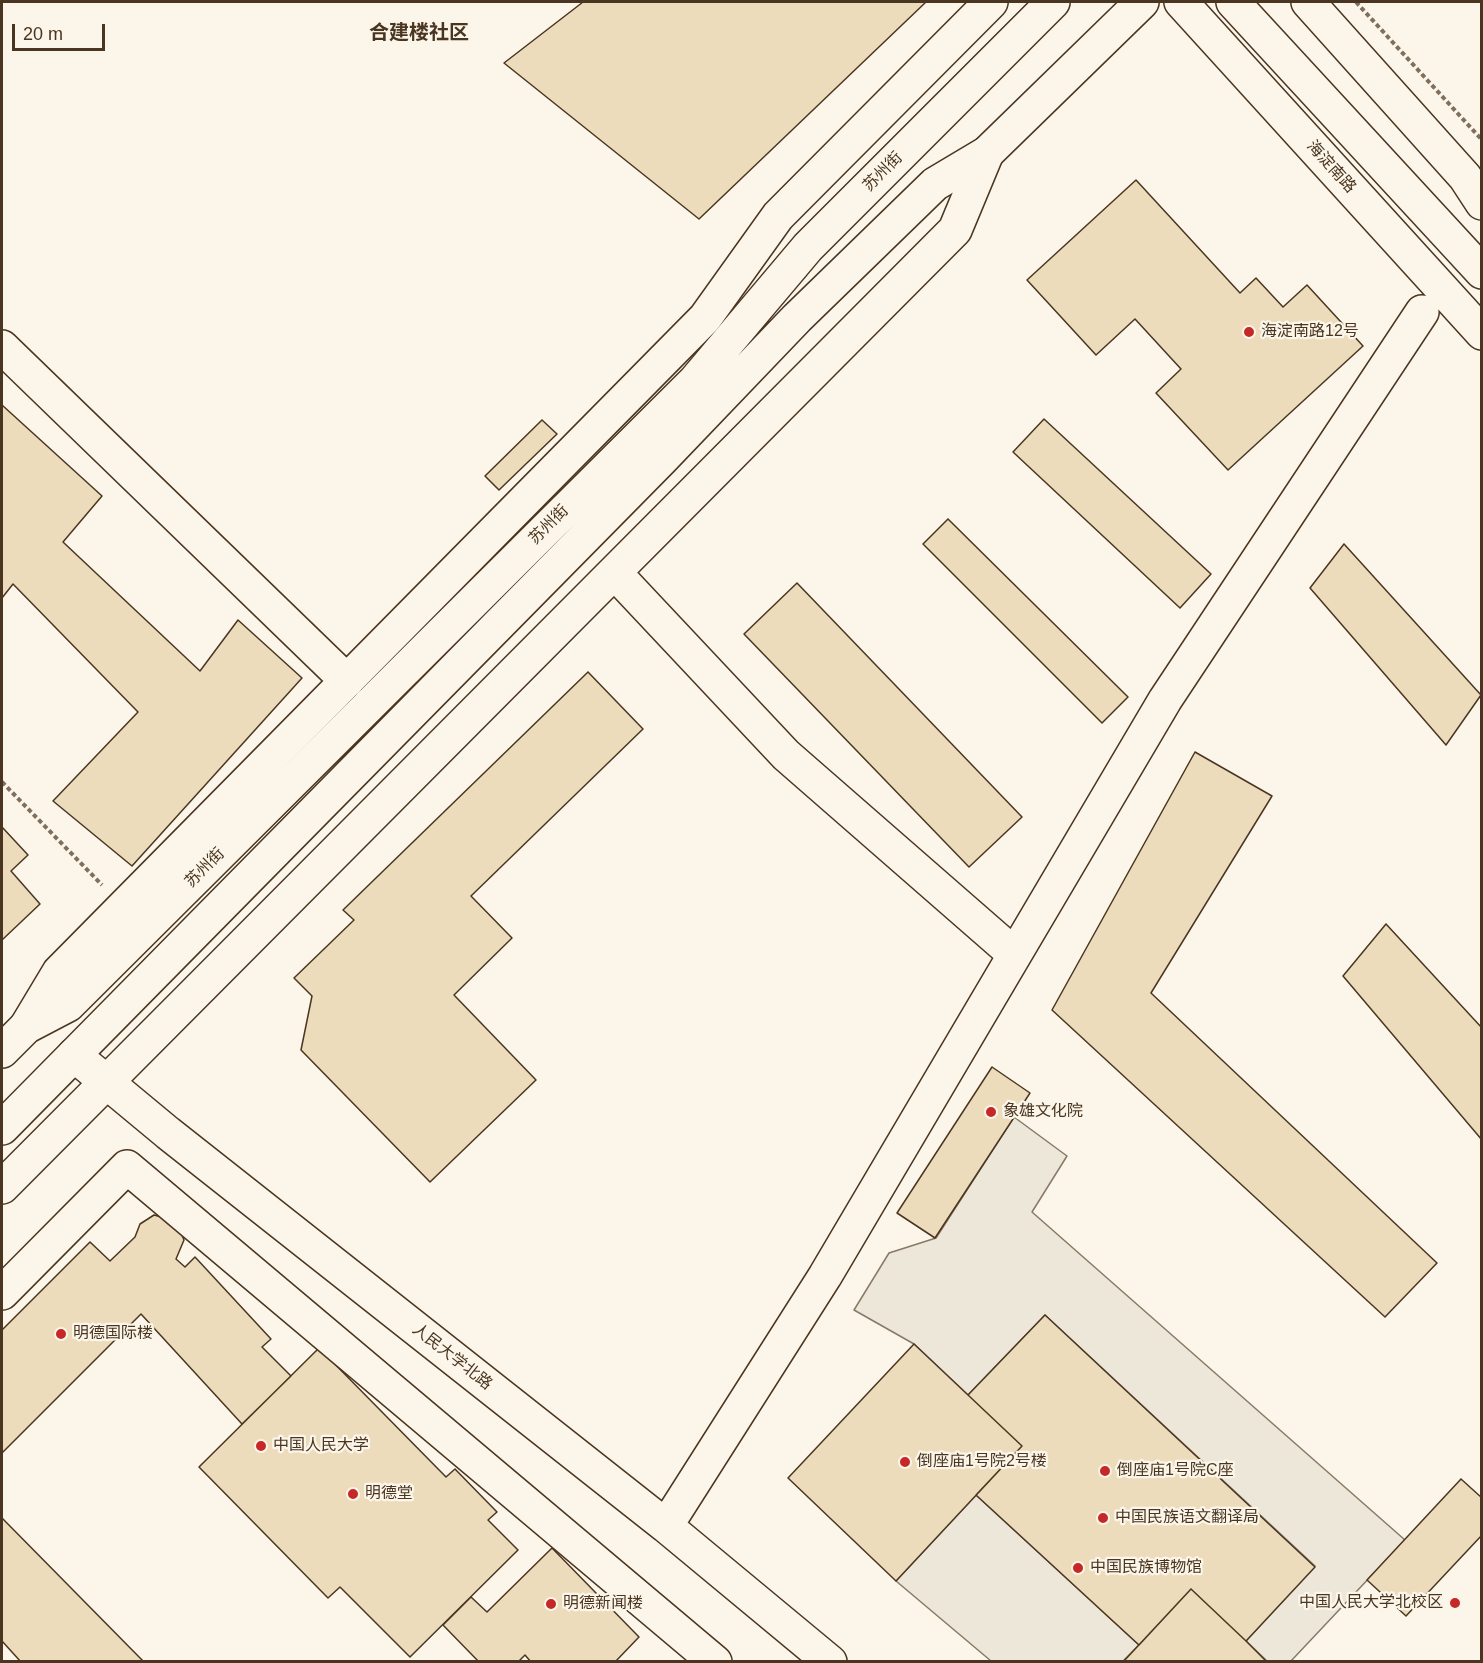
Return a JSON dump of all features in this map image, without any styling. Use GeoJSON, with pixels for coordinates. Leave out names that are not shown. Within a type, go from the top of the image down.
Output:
{"type":"FeatureCollection","features":[{"type":"Feature","properties":{"kind":"street","name":"苏州街"},"geometry":{"type":"LineString","coordinates":[[2,1051],[26,1027],[59,972],[705,318],[778,216],[991,2]]}},
{"type":"Feature","properties":{"kind":"street","name":"苏州街"},"geometry":{"type":"LineString","coordinates":[[26,1027],[68,1005],[694,381],[808,247],[1053,2]]}},
{"type":"Feature","properties":{"kind":"street"},"geometry":{"type":"LineString","coordinates":[[2,1128],[662,459],[797,318],[935,184],[987,153],[1142,2]]}},
{"type":"Feature","properties":{"kind":"street","name":"海淀南路"},"geometry":{"type":"LineString","coordinates":[[1180,2],[1482,333]]}},
{"type":"Feature","properties":{"kind":"street"},"geometry":{"type":"LineString","coordinates":[[1233,2],[1482,272]]}},
{"type":"Feature","properties":{"kind":"street"},"geometry":{"type":"LineString","coordinates":[[1308,2],[1480,194]]}},
{"type":"Feature","properties":{"kind":"street"},"geometry":{"type":"LineString","coordinates":[[2,1187],[955,230],[987,153]]}},
{"type":"Feature","properties":{"kind":"street"},"geometry":{"type":"LineString","coordinates":[[666,1526],[825,1276],[1165,700],[1422,312]]}},
{"type":"Feature","properties":{"kind":"street"},"geometry":{"type":"LineString","coordinates":[[2,347],[347,681]]}},
{"type":"Feature","properties":{"kind":"street"},"geometry":{"type":"LineString","coordinates":[[615,573],[786,755],[1014,954]]}},
{"type":"Feature","properties":{"kind":"street","name":"人民大学北路"},"geometry":{"type":"LineString","coordinates":[[74,1055],[666,1526],[812,1656]]}},
{"type":"Feature","properties":{"kind":"street"},"geometry":{"type":"LineString","coordinates":[[2,1293],[127,1167],[715,1662]]}},
{"type":"Feature","properties":{"kind":"path"},"geometry":{"type":"LineString","coordinates":[[1356,2],[1482,140]]}},
{"type":"Feature","properties":{"kind":"path"},"geometry":{"type":"LineString","coordinates":[[2,782],[123,907]]}},
{"type":"Feature","properties":{"kind":"shaded area"},"geometry":{"type":"Polygon","coordinates":[[[1014,1117],[1067,1156],[1032,1212],[1405,1540],[1291,1661],[1267,1661],[1246,1641],[1315,1566],[1045,1315],[968,1395],[914,1344],[854,1310],[889,1253],[936,1238],[1014,1117]]]}},
{"type":"Feature","properties":{"kind":"shaded area"},"geometry":{"type":"Polygon","coordinates":[[[976,1495],[1139,1645],[1123,1661],[991,1661],[896,1581],[976,1495]]]}},
{"type":"Feature","properties":{"kind":"building"},"geometry":{"type":"Polygon","coordinates":[[[583,2],[926,2],[699,219],[504,63],[583,2]]]}},
{"type":"Feature","properties":{"kind":"building","name":"海淀南路12号"},"geometry":{"type":"Polygon","coordinates":[[[1136,180],[1240,293],[1256,278],[1283,307],[1307,285],[1363,346],[1228,470],[1156,393],[1181,369],[1135,319],[1096,355],[1027,280],[1136,180]]]}},
{"type":"Feature","properties":{"kind":"building"},"geometry":{"type":"Polygon","coordinates":[[[2,405],[102,496],[63,542],[200,671],[238,620],[302,678],[132,866],[53,801],[138,712],[13,584],[2,598],[2,405]]]}},
{"type":"Feature","properties":{"kind":"building"},"geometry":{"type":"Polygon","coordinates":[[[1044,419],[1211,574],[1180,608],[1013,452],[1044,419]]]}},
{"type":"Feature","properties":{"kind":"building"},"geometry":{"type":"Polygon","coordinates":[[[542,420],[557,434],[499,490],[485,476],[542,420]]]}},
{"type":"Feature","properties":{"kind":"building"},"geometry":{"type":"Polygon","coordinates":[[[948,519],[1128,697],[1102,723],[923,544],[948,519]]]}},
{"type":"Feature","properties":{"kind":"building"},"geometry":{"type":"Polygon","coordinates":[[[1344,544],[1481,695],[1446,745],[1310,588],[1344,544]]]}},
{"type":"Feature","properties":{"kind":"building"},"geometry":{"type":"Polygon","coordinates":[[[797,583],[1022,817],[969,867],[744,634],[797,583]]]}},
{"type":"Feature","properties":{"kind":"building"},"geometry":{"type":"Polygon","coordinates":[[[588,672],[643,729],[471,896],[512,938],[454,995],[536,1080],[430,1182],[301,1050],[312,996],[294,978],[354,920],[343,910],[588,672]]]}},
{"type":"Feature","properties":{"kind":"building"},"geometry":{"type":"Polygon","coordinates":[[[1195,752],[1272,796],[1151,993],[1437,1263],[1385,1317],[1052,1010],[1195,752]]]}},
{"type":"Feature","properties":{"kind":"building"},"geometry":{"type":"Polygon","coordinates":[[[2,827],[28,855],[11,871],[40,904],[2,940],[2,827]]]}},
{"type":"Feature","properties":{"kind":"building"},"geometry":{"type":"Polygon","coordinates":[[[1386,924],[1482,1028],[1482,1140],[1343,976],[1386,924]]]}},
{"type":"Feature","properties":{"kind":"building"},"geometry":{"type":"Polygon","coordinates":[[[992,1067],[1030,1093],[935,1238],[897,1213],[992,1067]]]}},
{"type":"Feature","properties":{"kind":"building","name":"明德国际楼"},"geometry":{"type":"Polygon","coordinates":[[[154,1215],[176,1221],[184,1240],[176,1259],[185,1267],[195,1257],[271,1339],[262,1347],[291,1376],[242,1424],[141,1314],[2,1453],[2,1330],[90,1242],[110,1261],[135,1237],[140,1224],[154,1215]]]}},
{"type":"Feature","properties":{"kind":"building","name":"倒座庙1号院C座"},"geometry":{"type":"Polygon","coordinates":[[[1045,1315],[1315,1567],[1246,1641],[1191,1589],[1139,1645],[976,1495],[1022,1446],[968,1395],[1045,1315]]]}},
{"type":"Feature","properties":{"kind":"building","name":"倒座庙1号院2号楼"},"geometry":{"type":"Polygon","coordinates":[[[914,1344],[1022,1446],[896,1581],[788,1478],[914,1344]]]}},
{"type":"Feature","properties":{"kind":"building","name":"明德堂"},"geometry":{"type":"Polygon","coordinates":[[[319,1348],[446,1477],[455,1469],[497,1512],[488,1520],[518,1550],[410,1657],[340,1587],[328,1598],[199,1467],[319,1348]]]}},
{"type":"Feature","properties":{"kind":"building"},"geometry":{"type":"Polygon","coordinates":[[[1461,1479],[1482,1498],[1482,1535],[1406,1616],[1367,1580],[1461,1479]]]}},
{"type":"Feature","properties":{"kind":"building"},"geometry":{"type":"Polygon","coordinates":[[[2,1518],[144,1662],[21,1662],[2,1641],[2,1518]]]}},
{"type":"Feature","properties":{"kind":"building","name":"明德新闻楼"},"geometry":{"type":"Polygon","coordinates":[[[552,1548],[639,1637],[615,1662],[531,1662],[525,1655],[518,1662],[479,1662],[443,1625],[471,1597],[487,1612],[552,1548]]]}},
{"type":"Feature","properties":{"kind":"building"},"geometry":{"type":"Polygon","coordinates":[[[1191,1589],[1246,1641],[1267,1662],[1123,1662],[1191,1589]]]}},
{"type":"Feature","properties":{"kind":"place","name":"海淀南路12号"},"geometry":{"type":"Point","coordinates":[1249,332]}},
{"type":"Feature","properties":{"kind":"place","name":"象雄文化院"},"geometry":{"type":"Point","coordinates":[991,1112]}},
{"type":"Feature","properties":{"kind":"place","name":"明德国际楼"},"geometry":{"type":"Point","coordinates":[61,1334]}},
{"type":"Feature","properties":{"kind":"place","name":"中国人民大学"},"geometry":{"type":"Point","coordinates":[261,1446]}},
{"type":"Feature","properties":{"kind":"place","name":"倒座庙1号院2号楼"},"geometry":{"type":"Point","coordinates":[905,1462]}},
{"type":"Feature","properties":{"kind":"place","name":"倒座庙1号院C座"},"geometry":{"type":"Point","coordinates":[1105,1471]}},
{"type":"Feature","properties":{"kind":"place","name":"明德堂"},"geometry":{"type":"Point","coordinates":[353,1494]}},
{"type":"Feature","properties":{"kind":"place","name":"中国民族语文翻译局"},"geometry":{"type":"Point","coordinates":[1103,1518]}},
{"type":"Feature","properties":{"kind":"place","name":"中国民族博物馆"},"geometry":{"type":"Point","coordinates":[1078,1568]}},
{"type":"Feature","properties":{"kind":"place","name":"中国人民大学北校区"},"geometry":{"type":"Point","coordinates":[1455,1603]}},
{"type":"Feature","properties":{"kind":"place","name":"明德新闻楼"},"geometry":{"type":"Point","coordinates":[551,1604]}},
{"type":"Feature","properties":{"kind":"district","name":"合建楼社区"},"geometry":{"type":"Point","coordinates":[419,33]}}]}
